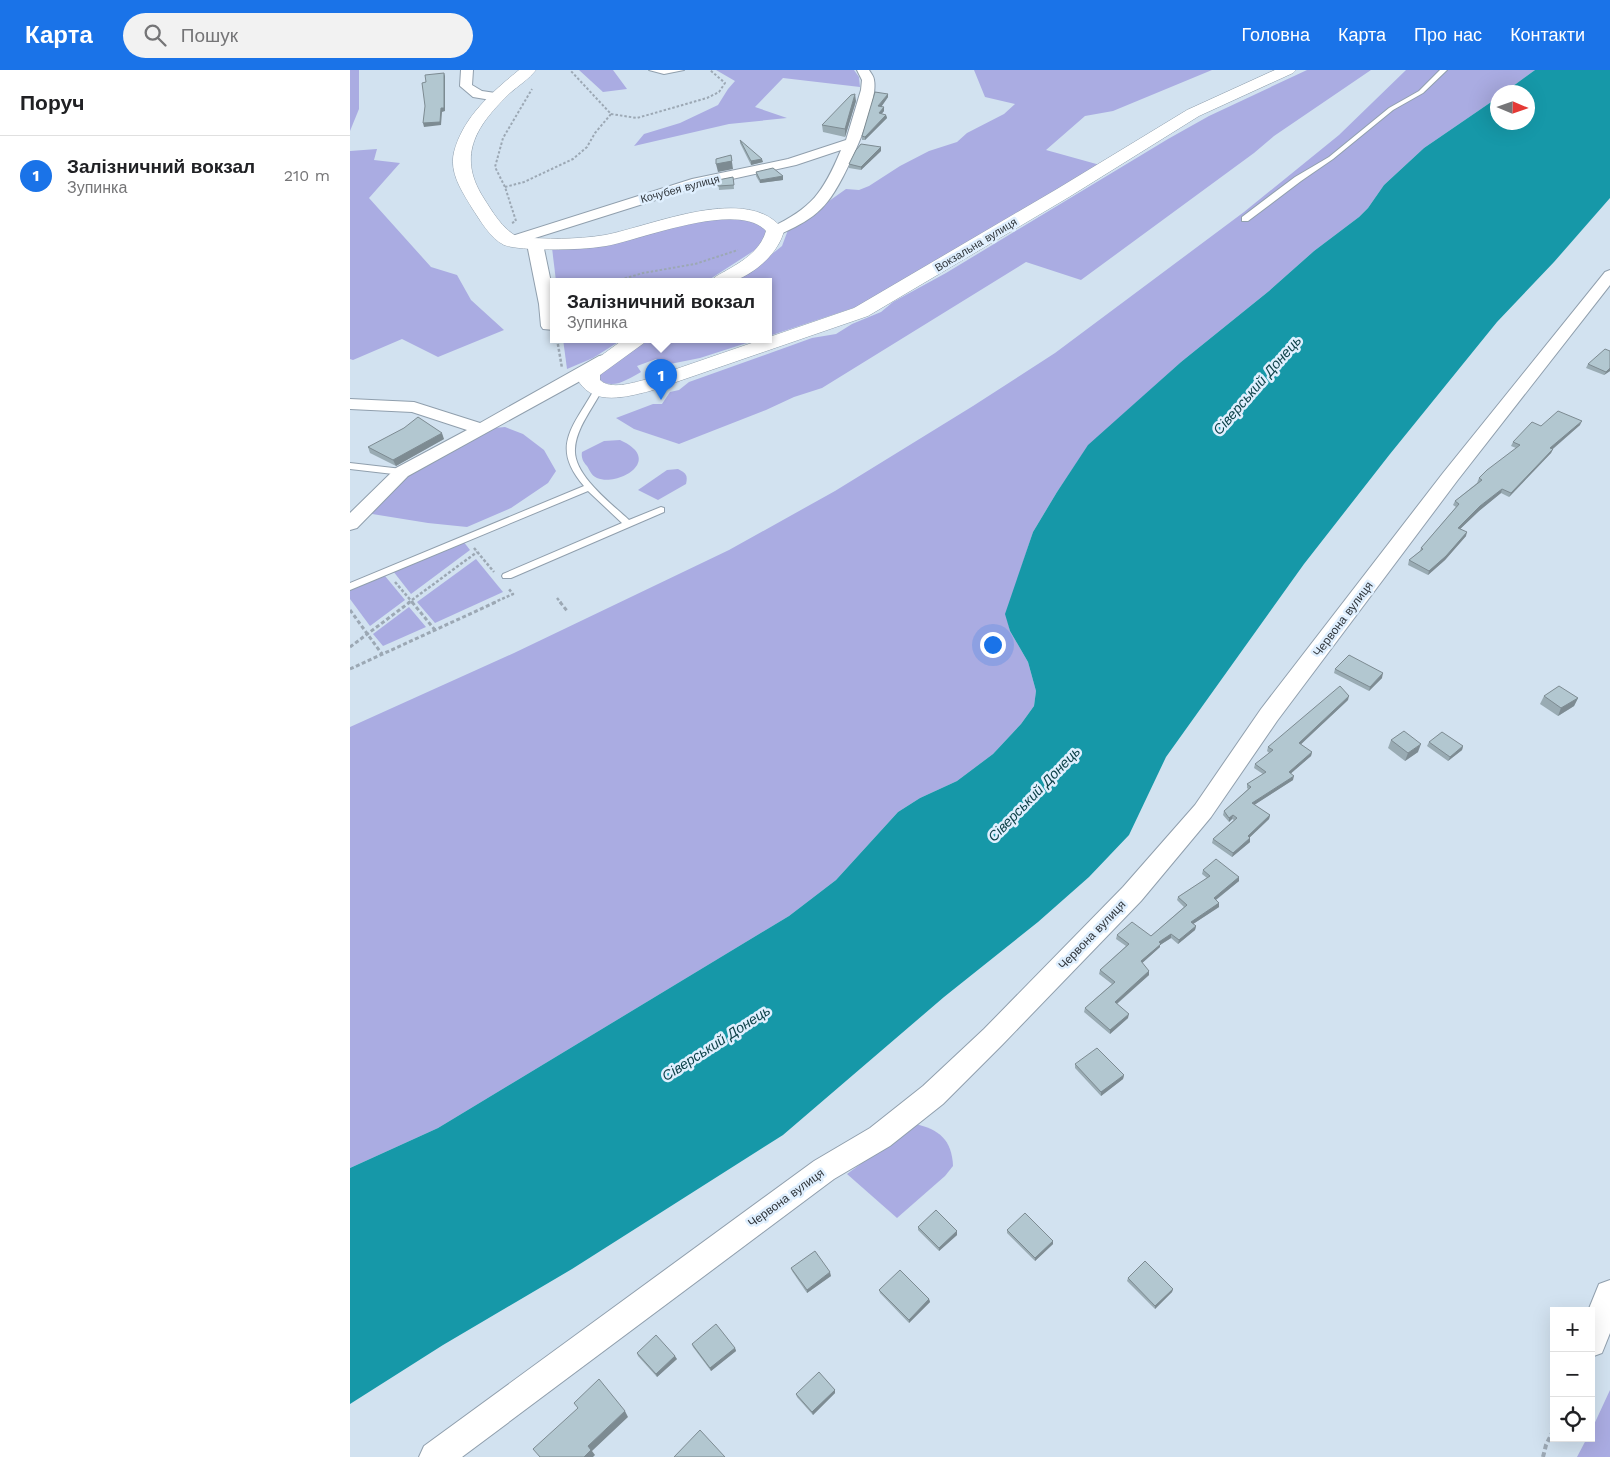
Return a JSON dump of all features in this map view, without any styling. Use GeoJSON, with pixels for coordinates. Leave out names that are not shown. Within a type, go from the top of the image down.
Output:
{"type":"FeatureCollection","features":[{"type":"Feature","properties":{"kind":"main road"},"geometry":{"type":"LineString","coordinates":[[528,70],[497,97],[468,135],[463,151],[462,170],[476,200],[494,225],[511,241],[535,244],[573,244],[620,237],[726,213],[757,217],[772,226],[773,238],[762,254],[726,278]]}},
{"type":"Feature","properties":{"kind":"main road","name":"Вокзальна вулиця"},"geometry":{"type":"LineString","coordinates":[[598,390],[623,391],[650,386],[861,312],[1063,193],[1193,113],[1288,70]]}},
{"type":"Feature","properties":{"kind":"main road"},"geometry":{"type":"LineString","coordinates":[[598,390],[589,382],[590,373],[631,343]]}},
{"type":"Feature","properties":{"kind":"street"},"geometry":{"type":"LineString","coordinates":[[467,70],[466,86],[478,94],[497,97]]}},
{"type":"Feature","properties":{"kind":"street"},"geometry":{"type":"LineString","coordinates":[[773,238],[799,220],[823,199],[839,174],[863,107],[868,81],[863,70]]}},
{"type":"Feature","properties":{"kind":"street","name":"Кочубея вулиця"},"geometry":{"type":"LineString","coordinates":[[511,241],[697,182],[792,162],[852,142]]}},
{"type":"Feature","properties":{"kind":"street"},"geometry":{"type":"LineString","coordinates":[[535,244],[550,318]]}},
{"type":"Feature","properties":{"kind":"street","name":"Червона вулиця"},"geometry":{"type":"LineString","coordinates":[[436,1457],[824,1170],[880,1136],[933,1095],[999,1030],[1132,894],[1203,811],[1287,692],[1450,477],[1610,274]]}},
{"type":"Feature","properties":{"kind":"street"},"geometry":{"type":"LineString","coordinates":[[350,524],[402,472],[613,355]]}},
{"type":"Feature","properties":{"kind":"street"},"geometry":{"type":"LineString","coordinates":[[350,404],[414,407],[482,429]]}},
{"type":"Feature","properties":{"kind":"street"},"geometry":{"type":"LineString","coordinates":[[1595,1332],[1610,1295]]}},
{"type":"Feature","properties":{"kind":"lane"},"geometry":{"type":"LineString","coordinates":[[652,70],[664,72],[682,70]]}},
{"type":"Feature","properties":{"kind":"lane"},"geometry":{"type":"LineString","coordinates":[[1245,219],[1331,158],[1391,109],[1421,92],[1444,70]]}},
{"type":"Feature","properties":{"kind":"lane"},"geometry":{"type":"LineString","coordinates":[[598,390],[580,422],[570,450],[575,470],[628,524]]}},
{"type":"Feature","properties":{"kind":"lane"},"geometry":{"type":"LineString","coordinates":[[350,466],[402,472]]}},
{"type":"Feature","properties":{"kind":"lane"},"geometry":{"type":"LineString","coordinates":[[350,588],[590,487]]}},
{"type":"Feature","properties":{"kind":"lane"},"geometry":{"type":"LineString","coordinates":[[507,576],[661,510]]}},
{"type":"Feature","properties":{"kind":"path"},"geometry":{"type":"LineString","coordinates":[[570,70],[611,114],[637,118],[707,98],[719,92],[724,83],[710,70]]}},
{"type":"Feature","properties":{"kind":"path"},"geometry":{"type":"LineString","coordinates":[[516,221],[496,166],[503,138],[533,86]]}},
{"type":"Feature","properties":{"kind":"path"},"geometry":{"type":"LineString","coordinates":[[505,187],[524,182],[573,159],[587,147],[595,133],[611,114]]}},
{"type":"Feature","properties":{"kind":"path"},"geometry":{"type":"LineString","coordinates":[[626,278],[643,273],[696,264],[773,238]]}},
{"type":"Feature","properties":{"kind":"path"},"geometry":{"type":"LineString","coordinates":[[556,343],[565,383]]}},
{"type":"Feature","properties":{"kind":"path"},"geometry":{"type":"LineString","coordinates":[[465,539],[495,573]]}},
{"type":"Feature","properties":{"kind":"path"},"geometry":{"type":"LineString","coordinates":[[350,647],[477,552]]}},
{"type":"Feature","properties":{"kind":"path"},"geometry":{"type":"LineString","coordinates":[[387,572],[435,630]]}},
{"type":"Feature","properties":{"kind":"path"},"geometry":{"type":"LineString","coordinates":[[350,669],[513,594],[507,587]]}},
{"type":"Feature","properties":{"kind":"path"},"geometry":{"type":"LineString","coordinates":[[557,598],[568,612]]}},
{"type":"Feature","properties":{"kind":"path"},"geometry":{"type":"LineString","coordinates":[[350,610],[382,654]]}},
{"type":"Feature","properties":{"kind":"path"},"geometry":{"type":"LineString","coordinates":[[1543,1457],[1550,1437]]}},
{"type":"Feature","properties":{"kind":"shaded area"},"geometry":{"type":"Polygon","coordinates":[[[350,70],[359,70],[359,109],[350,131],[350,70]]]}},
{"type":"Feature","properties":{"kind":"shaded area"},"geometry":{"type":"Polygon","coordinates":[[[579,70],[613,70],[627,89],[603,92],[579,70]]]}},
{"type":"Feature","properties":{"kind":"shaded area"},"geometry":{"type":"Polygon","coordinates":[[[716,70],[854,70],[859,77],[860,87],[783,78],[755,107],[787,118],[729,124],[634,146],[644,134],[680,123],[718,105],[735,81],[716,70]]]}},
{"type":"Feature","properties":{"kind":"shaded area"},"geometry":{"type":"Polygon","coordinates":[[[974,70],[1212,70],[1113,111],[1085,116],[1046,150],[1100,165],[886,293],[856,307],[772,335],[772,278],[736,278],[782,246],[788,230],[846,189],[859,190],[869,186],[900,166],[929,151],[957,142],[967,133],[1004,114],[1015,104],[985,97],[974,70]]]}},
{"type":"Feature","properties":{"kind":"shaded area"},"geometry":{"type":"Polygon","coordinates":[[[1307,70],[1371,70],[1274,136],[1254,153],[1081,280],[1026,262],[822,388],[794,397],[679,444],[634,429],[616,418],[653,404],[662,404],[670,392],[679,390],[689,382],[812,338],[836,334],[852,324],[881,312],[893,302],[946,273],[1168,139],[1209,116],[1307,70]]]}},
{"type":"Feature","properties":{"kind":"shaded area"},"geometry":{"type":"Polygon","coordinates":[[[1406,70],[1535,70],[1515,85],[1490,85],[1490,103],[1424,148],[1384,185],[1368,208],[1359,217],[1314,251],[1269,291],[1181,362],[1088,446],[1033,532],[1006,614],[1010,631],[1028,662],[1036,691],[1034,706],[1021,724],[993,754],[957,781],[920,798],[898,812],[836,880],[789,916],[438,1128],[350,1168],[350,727],[514,653],[729,550],[835,491],[1055,353],[1244,212],[1339,135],[1406,70]]]}},
{"type":"Feature","properties":{"kind":"shaded area"},"geometry":{"type":"Polygon","coordinates":[[[377,149],[374,160],[400,163],[369,198],[431,267],[457,275],[471,300],[504,330],[438,357],[402,339],[353,360],[350,359],[350,151],[377,149]]]}},
{"type":"Feature","properties":{"kind":"shaded area"},"geometry":{"type":"Polygon","coordinates":[[[718,217],[754,221],[767,231],[755,250],[712,278],[556,278],[552,248],[718,217]]]}},
{"type":"Feature","properties":{"kind":"shaded area"},"geometry":{"type":"Polygon","coordinates":[[[564,343],[617,343],[593,358],[567,369],[564,343]]]}},
{"type":"Feature","properties":{"kind":"shaded area"},"geometry":{"type":"Polygon","coordinates":[[[640,343],[747,343],[700,358],[665,365],[656,359],[637,366],[641,372],[615,384],[609,384],[599,379],[599,372],[640,343]]]}},
{"type":"Feature","properties":{"kind":"shaded area"},"geometry":{"type":"Polygon","coordinates":[[[505,427],[523,434],[544,450],[556,471],[548,483],[511,508],[467,527],[366,513],[400,485],[407,472],[494,428],[505,427]]]}},
{"type":"Feature","properties":{"kind":"shaded area"},"geometry":{"type":"Polygon","coordinates":[[[620,440],[633,448],[638,456],[638,463],[633,470],[616,479],[606,480],[595,477],[583,461],[582,452],[604,441],[620,440]]]}},
{"type":"Feature","properties":{"kind":"shaded area"},"geometry":{"type":"Polygon","coordinates":[[[678,469],[686,475],[686,484],[658,500],[638,490],[667,470],[678,469]]]}},
{"type":"Feature","properties":{"kind":"shaded area"},"geometry":{"type":"Polygon","coordinates":[[[463,541],[470,550],[411,594],[393,571],[463,541]]]}},
{"type":"Feature","properties":{"kind":"shaded area"},"geometry":{"type":"Polygon","coordinates":[[[476,559],[503,592],[435,623],[417,602],[476,559]]]}},
{"type":"Feature","properties":{"kind":"shaded area"},"geometry":{"type":"Polygon","coordinates":[[[385,576],[405,600],[370,626],[350,599],[350,590],[385,576]]]}},
{"type":"Feature","properties":{"kind":"shaded area"},"geometry":{"type":"Polygon","coordinates":[[[409,607],[426,627],[383,646],[373,634],[409,607]]]}},
{"type":"Feature","properties":{"kind":"shaded area"},"geometry":{"type":"Polygon","coordinates":[[[915,1124],[931,1129],[943,1137],[950,1149],[953,1166],[945,1176],[897,1218],[847,1174],[915,1124]]]}},
{"type":"Feature","properties":{"kind":"shaded area"},"geometry":{"type":"Polygon","coordinates":[[[1610,1390],[1610,1457],[1577,1457],[1585,1442],[1595,1442],[1595,1422],[1610,1390]]]}},
{"type":"Feature","properties":{"kind":"water","name":"Сіверський Донець"},"geometry":{"type":"Polygon","coordinates":[[[1535,70],[1610,70],[1610,198],[1554,262],[1497,322],[1304,564],[1166,757],[1129,835],[1089,877],[1038,922],[944,997],[783,1135],[572,1269],[443,1345],[350,1404],[350,1168],[438,1128],[789,916],[836,880],[898,812],[920,798],[957,781],[993,754],[1021,724],[1034,706],[1036,691],[1028,662],[1010,631],[1005,614],[1033,532],[1088,445],[1181,362],[1269,291],[1314,251],[1359,217],[1368,208],[1384,185],[1424,148],[1490,103],[1490,130],[1535,130],[1535,85],[1515,85],[1535,70]]]}},
{"type":"Feature","properties":{"kind":"building"},"geometry":{"type":"Polygon","coordinates":[[[444,73],[444,108],[441,108],[440,122],[423,123],[425,106],[422,83],[426,82],[425,75],[444,73]]]}},
{"type":"Feature","properties":{"kind":"building"},"geometry":{"type":"Polygon","coordinates":[[[875,92],[888,94],[878,106],[884,107],[879,113],[886,115],[865,137],[862,136],[875,92]]]}},
{"type":"Feature","properties":{"kind":"building"},"geometry":{"type":"Polygon","coordinates":[[[855,94],[845,129],[822,125],[851,95],[855,94]]]}},
{"type":"Feature","properties":{"kind":"building"},"geometry":{"type":"Polygon","coordinates":[[[740,140],[762,159],[751,161],[740,140]]]}},
{"type":"Feature","properties":{"kind":"building"},"geometry":{"type":"Polygon","coordinates":[[[861,144],[881,147],[861,167],[849,164],[856,150],[861,144]]]}},
{"type":"Feature","properties":{"kind":"building"},"geometry":{"type":"Polygon","coordinates":[[[731,155],[732,161],[716,164],[716,159],[731,155]]]}},
{"type":"Feature","properties":{"kind":"building"},"geometry":{"type":"Polygon","coordinates":[[[773,168],[783,176],[760,180],[756,172],[773,168]]]}},
{"type":"Feature","properties":{"kind":"building"},"geometry":{"type":"Polygon","coordinates":[[[733,177],[734,185],[718,186],[718,180],[733,177]]]}},
{"type":"Feature","properties":{"kind":"building"},"geometry":{"type":"Polygon","coordinates":[[[1605,349],[1610,351],[1610,368],[1606,372],[1588,364],[1605,349]]]}},
{"type":"Feature","properties":{"kind":"building"},"geometry":{"type":"Polygon","coordinates":[[[1558,411],[1582,421],[1550,448],[1553,449],[1511,493],[1502,489],[1480,506],[1458,528],[1467,532],[1446,556],[1429,571],[1409,560],[1423,549],[1421,548],[1459,504],[1455,501],[1482,480],[1479,478],[1487,470],[1520,445],[1513,442],[1532,422],[1541,426],[1558,411]]]}},
{"type":"Feature","properties":{"kind":"building"},"geometry":{"type":"Polygon","coordinates":[[[418,417],[442,433],[393,460],[368,447],[404,428],[418,417]]]}},
{"type":"Feature","properties":{"kind":"building"},"geometry":{"type":"Polygon","coordinates":[[[1349,655],[1383,673],[1370,687],[1335,669],[1349,655]]]}},
{"type":"Feature","properties":{"kind":"building"},"geometry":{"type":"Polygon","coordinates":[[[1340,686],[1349,696],[1299,743],[1312,752],[1289,772],[1294,776],[1252,803],[1270,815],[1248,836],[1250,838],[1233,853],[1213,839],[1237,818],[1233,815],[1229,818],[1224,811],[1251,787],[1247,784],[1266,772],[1255,764],[1273,750],[1268,747],[1340,686]]]}},
{"type":"Feature","properties":{"kind":"building"},"geometry":{"type":"Polygon","coordinates":[[[1559,686],[1578,698],[1561,708],[1544,696],[1559,686]]]}},
{"type":"Feature","properties":{"kind":"building"},"geometry":{"type":"Polygon","coordinates":[[[1404,731],[1421,744],[1408,753],[1391,740],[1404,731]]]}},
{"type":"Feature","properties":{"kind":"building"},"geometry":{"type":"Polygon","coordinates":[[[1442,732],[1463,746],[1450,757],[1429,742],[1442,732]]]}},
{"type":"Feature","properties":{"kind":"building"},"geometry":{"type":"Polygon","coordinates":[[[1216,859],[1239,877],[1214,898],[1219,903],[1191,922],[1196,926],[1179,940],[1171,934],[1159,942],[1161,944],[1141,961],[1149,971],[1115,1002],[1129,1014],[1110,1030],[1085,1008],[1115,982],[1100,970],[1129,944],[1117,935],[1132,922],[1151,936],[1187,905],[1178,897],[1210,876],[1203,870],[1216,859]]]}},
{"type":"Feature","properties":{"kind":"building"},"geometry":{"type":"Polygon","coordinates":[[[1097,1048],[1124,1075],[1101,1092],[1075,1064],[1097,1048]]]}},
{"type":"Feature","properties":{"kind":"building"},"geometry":{"type":"Polygon","coordinates":[[[936,1210],[957,1231],[939,1248],[918,1227],[936,1210]]]}},
{"type":"Feature","properties":{"kind":"building"},"geometry":{"type":"Polygon","coordinates":[[[1025,1213],[1053,1241],[1035,1258],[1007,1230],[1025,1213]]]}},
{"type":"Feature","properties":{"kind":"building"},"geometry":{"type":"Polygon","coordinates":[[[815,1251],[830,1272],[807,1290],[791,1268],[815,1251]]]}},
{"type":"Feature","properties":{"kind":"building"},"geometry":{"type":"Polygon","coordinates":[[[1145,1261],[1173,1289],[1155,1306],[1128,1278],[1145,1261]]]}},
{"type":"Feature","properties":{"kind":"building"},"geometry":{"type":"Polygon","coordinates":[[[900,1270],[929,1299],[909,1320],[879,1290],[900,1270]]]}},
{"type":"Feature","properties":{"kind":"building"},"geometry":{"type":"Polygon","coordinates":[[[716,1324],[735,1348],[710,1368],[692,1344],[716,1324]]]}},
{"type":"Feature","properties":{"kind":"building"},"geometry":{"type":"Polygon","coordinates":[[[656,1335],[675,1356],[656,1374],[637,1353],[656,1335]]]}},
{"type":"Feature","properties":{"kind":"building"},"geometry":{"type":"Polygon","coordinates":[[[819,1372],[835,1390],[812,1412],[796,1394],[819,1372]]]}},
{"type":"Feature","properties":{"kind":"building"},"geometry":{"type":"Polygon","coordinates":[[[599,1379],[625,1411],[588,1446],[591,1450],[584,1457],[540,1457],[533,1449],[578,1408],[574,1403],[599,1379]]]}},
{"type":"Feature","properties":{"kind":"building"},"geometry":{"type":"Polygon","coordinates":[[[700,1430],[725,1457],[674,1457],[700,1430]]]}},
{"type":"Feature","properties":{"kind":"place","name":"Залізничний вокзал"},"geometry":{"type":"Point","coordinates":[661,400]}}]}
